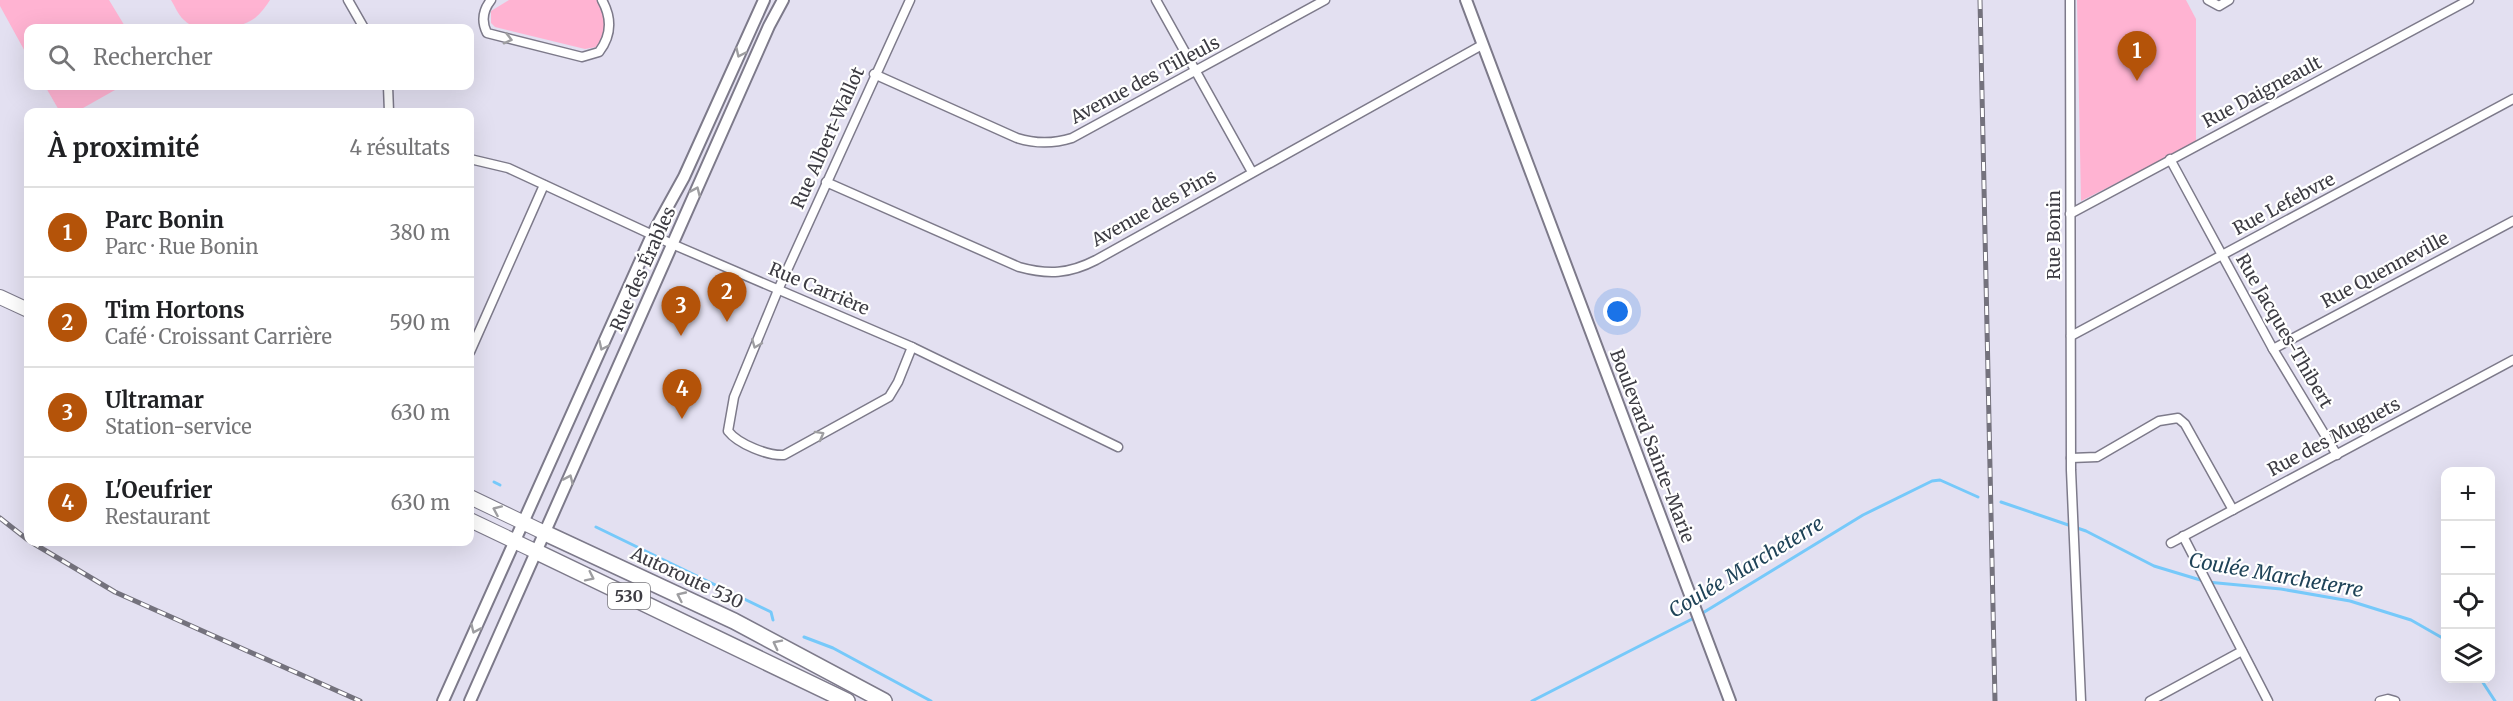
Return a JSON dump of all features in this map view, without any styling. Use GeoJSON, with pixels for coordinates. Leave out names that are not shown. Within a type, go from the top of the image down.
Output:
{"type":"FeatureCollection","features":[{"type":"Feature","properties":{"kind":"highway"},"geometry":{"type":"LineString","coordinates":[[0,297],[24,308]]}},
{"type":"Feature","properties":{"kind":"highway","name":"Autoroute 530"},"geometry":{"type":"LineString","coordinates":[[474,499],[734,621],[884,701]]}},
{"type":"Feature","properties":{"kind":"highway","name":"530"},"geometry":{"type":"LineString","coordinates":[[474,522],[847,701]]}},
{"type":"Feature","properties":{"kind":"street"},"geometry":{"type":"LineString","coordinates":[[348,0],[362,24]]}},
{"type":"Feature","properties":{"kind":"street"},"geometry":{"type":"LineString","coordinates":[[491,0],[483,16],[486,33],[582,57],[599,52],[609,32],[610,14],[602,0]]}},
{"type":"Feature","properties":{"kind":"street","name":"Rue des Érables"},"geometry":{"type":"LineString","coordinates":[[443,701],[652,235],[684,177],[764,0]]}},
{"type":"Feature","properties":{"kind":"street","name":"Rue des Érables"},"geometry":{"type":"LineString","coordinates":[[470,701],[672,244],[783,0]]}},
{"type":"Feature","properties":{"kind":"street","name":"Rue Albert-Wallot"},"geometry":{"type":"LineString","coordinates":[[910,0],[874,74],[778,290],[731,408],[728,430],[740,441],[772,454],[784,455],[889,397],[898,382],[912,347]]}},
{"type":"Feature","properties":{"kind":"street"},"geometry":{"type":"LineString","coordinates":[[1156,0],[1252,172]]}},
{"type":"Feature","properties":{"kind":"street","name":"Avenue des Tilleuls"},"geometry":{"type":"LineString","coordinates":[[874,74],[1017,138],[1040,143],[1072,138],[1325,0]]}},
{"type":"Feature","properties":{"kind":"street","name":"Boulevard Sainte-Marie"},"geometry":{"type":"LineString","coordinates":[[1466,0],[1730,701]]}},
{"type":"Feature","properties":{"kind":"street","name":"Rue Bonin"},"geometry":{"type":"LineString","coordinates":[[2070,0],[2071,470],[2081,701]]}},
{"type":"Feature","properties":{"kind":"street"},"geometry":{"type":"LineString","coordinates":[[2208,0],[2219,6],[2229,0]]}},
{"type":"Feature","properties":{"kind":"street","name":"Rue Daigneault"},"geometry":{"type":"LineString","coordinates":[[2070,214],[2469,0]]}},
{"type":"Feature","properties":{"kind":"street","name":"Avenue des Pins"},"geometry":{"type":"LineString","coordinates":[[826,182],[1019,267],[1057,273],[1069,272],[1096,260],[1482,45]]}},
{"type":"Feature","properties":{"kind":"street"},"geometry":{"type":"LineString","coordinates":[[388,90],[389,108]]}},
{"type":"Feature","properties":{"kind":"street","name":"Rue Lefebvre"},"geometry":{"type":"LineString","coordinates":[[2070,336],[2513,99]]}},
{"type":"Feature","properties":{"kind":"street","name":"Rue Jacques-Thibert"},"geometry":{"type":"LineString","coordinates":[[2170,159],[2273,349],[2337,455]]}},
{"type":"Feature","properties":{"kind":"street","name":"Rue Carrière"},"geometry":{"type":"LineString","coordinates":[[474,160],[508,168],[672,244],[912,347],[1118,447]]}},
{"type":"Feature","properties":{"kind":"street"},"geometry":{"type":"LineString","coordinates":[[474,343],[544,185]]}},
{"type":"Feature","properties":{"kind":"street","name":"Rue Quenneville"},"geometry":{"type":"LineString","coordinates":[[2273,349],[2513,221]]}},
{"type":"Feature","properties":{"kind":"street","name":"Rue des Muguets"},"geometry":{"type":"LineString","coordinates":[[2171,543],[2513,360]]}},
{"type":"Feature","properties":{"kind":"street"},"geometry":{"type":"LineString","coordinates":[[2071,458],[2097,457],[2160,421],[2178,418],[2185,424],[2233,510]]}},
{"type":"Feature","properties":{"kind":"street"},"geometry":{"type":"LineString","coordinates":[[2183,536],[2268,701]]}},
{"type":"Feature","properties":{"kind":"street"},"geometry":{"type":"LineString","coordinates":[[2150,701],[2242,651]]}},
{"type":"Feature","properties":{"kind":"street"},"geometry":{"type":"LineString","coordinates":[[2380,701],[2386,699],[2395,701]]}},
{"type":"Feature","properties":{"kind":"shaded area"},"geometry":{"type":"Polygon","coordinates":[[[0,0],[109,0],[124,24],[24,24],[24,50],[0,6],[0,0]]]}},
{"type":"Feature","properties":{"kind":"shaded area"},"geometry":{"type":"Polygon","coordinates":[[[171,0],[270,0],[257,16],[244,24],[190,24],[178,13],[171,0]]]}},
{"type":"Feature","properties":{"kind":"shaded area"},"geometry":{"type":"Polygon","coordinates":[[[509,0],[597,0],[604,18],[603,35],[596,47],[585,49],[495,27],[491,23],[491,11],[509,0]]]}},
{"type":"Feature","properties":{"kind":"shaded area"},"geometry":{"type":"Polygon","coordinates":[[[2077,0],[2186,0],[2196,19],[2196,143],[2081,201],[2077,0]]]}},
{"type":"Feature","properties":{"kind":"shaded area"},"geometry":{"type":"Polygon","coordinates":[[[47,90],[115,90],[83,108],[58,108],[47,90]]]}},
{"type":"Feature","properties":{"kind":"waterway","name":"Coulée Marcheterre"},"geometry":{"type":"LineString","coordinates":[[1701,614],[1863,515],[1932,481],[1940,480],[1978,497]]}},
{"type":"Feature","properties":{"kind":"waterway","name":"Coulée Marcheterre"},"geometry":{"type":"LineString","coordinates":[[494,482],[500,485]]}},
{"type":"Feature","properties":{"kind":"waterway","name":"Coulée Marcheterre"},"geometry":{"type":"LineString","coordinates":[[2001,502],[2086,531],[2154,566],[2207,582],[2281,589],[2350,601],[2411,620],[2441,637]]}},
{"type":"Feature","properties":{"kind":"waterway","name":"Coulée Marcheterre"},"geometry":{"type":"LineString","coordinates":[[596,527],[771,612],[773,620]]}},
{"type":"Feature","properties":{"kind":"waterway","name":"Coulée Marcheterre"},"geometry":{"type":"LineString","coordinates":[[1532,701],[1696,617]]}},
{"type":"Feature","properties":{"kind":"waterway","name":"Coulée Marcheterre"},"geometry":{"type":"LineString","coordinates":[[804,637],[833,648],[931,701]]}},
{"type":"Feature","properties":{"kind":"waterway","name":"Coulée Marcheterre"},"geometry":{"type":"LineString","coordinates":[[2483,683],[2495,701]]}},
{"type":"Feature","properties":{"kind":"railway"},"geometry":{"type":"LineString","coordinates":[[1980,0],[1995,701]]}},
{"type":"Feature","properties":{"kind":"railway"},"geometry":{"type":"LineString","coordinates":[[0,518],[24,537]]}},
{"type":"Feature","properties":{"kind":"railway"},"geometry":{"type":"LineString","coordinates":[[38,546],[115,592],[360,701]]}},
{"type":"Feature","properties":{"kind":"place","name":"Parc Bonin"},"geometry":{"type":"Point","coordinates":[2137,81]}},
{"type":"Feature","properties":{"kind":"place","name":"Tim Hortons"},"geometry":{"type":"Point","coordinates":[727,322]}},
{"type":"Feature","properties":{"kind":"place","name":"Ultramar"},"geometry":{"type":"Point","coordinates":[681,336]}},
{"type":"Feature","properties":{"kind":"place","name":"L'Oeufrier"},"geometry":{"type":"Point","coordinates":[682,419]}}]}
